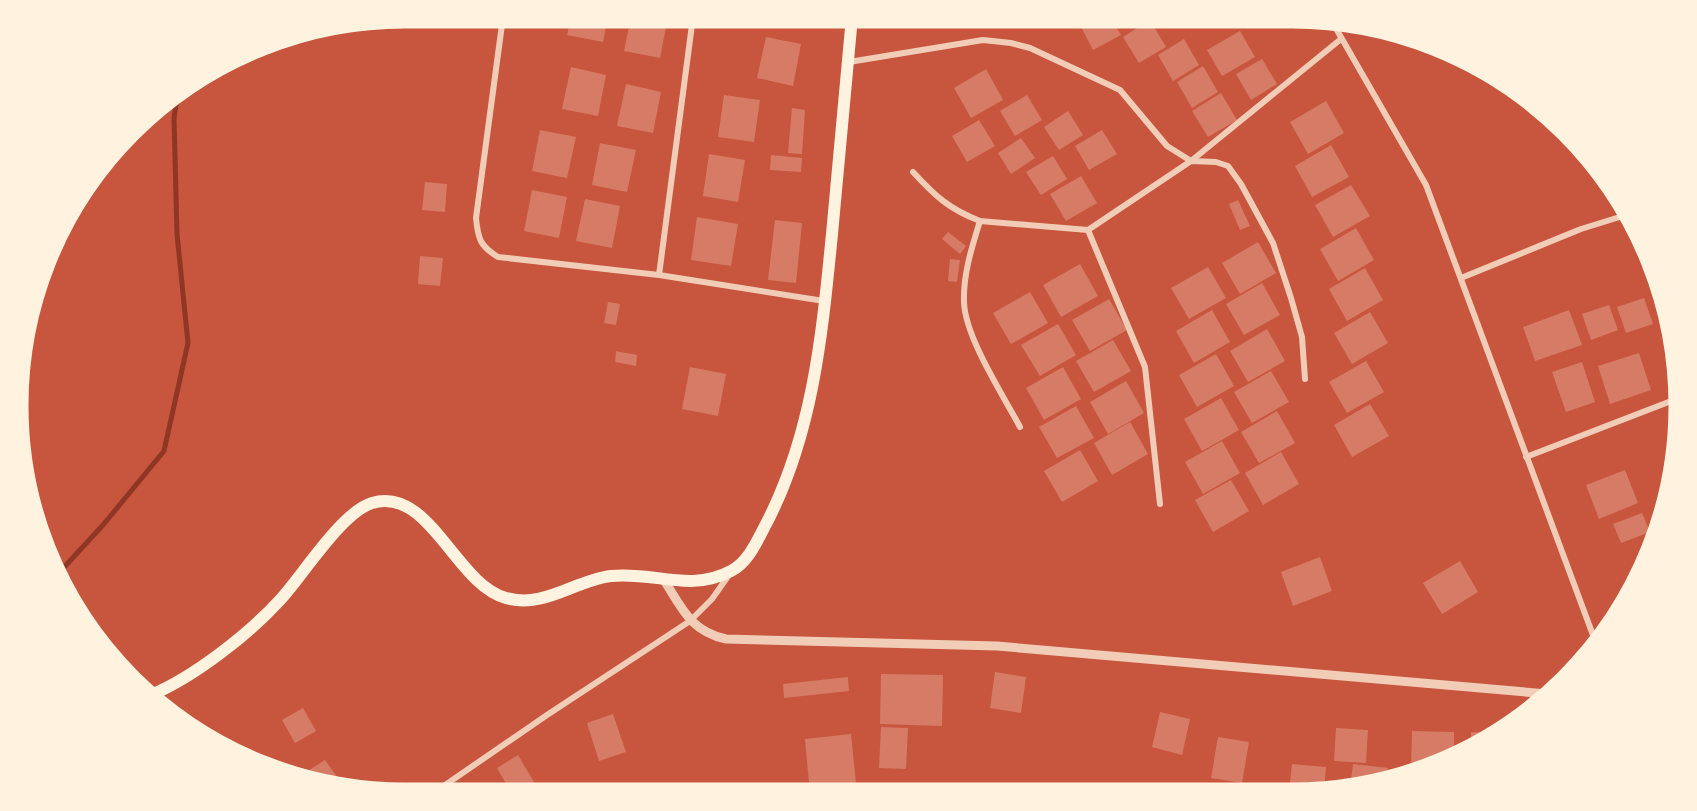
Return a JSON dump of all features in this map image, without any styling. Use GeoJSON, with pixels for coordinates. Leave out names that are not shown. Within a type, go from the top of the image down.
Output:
{"type":"FeatureCollection","features":[{"type":"Feature","properties":{"kind":"main road"},"geometry":{"type":"LineString","coordinates":[[158,691],[211,659],[258,622],[355,512],[371,503],[391,501],[401,503],[418,513],[474,580],[505,598],[532,601],[546,598],[576,585],[610,576],[628,575],[693,582],[707,580],[732,571],[744,563],[772,513],[795,457],[812,396],[825,301],[851,27]]}},
{"type":"Feature","properties":{"kind":"street"},"geometry":{"type":"LineString","coordinates":[[502,27],[476,218],[478,235],[485,249],[498,257],[659,275],[825,301]]}},
{"type":"Feature","properties":{"kind":"street"},"geometry":{"type":"LineString","coordinates":[[659,275],[692,27]]}},
{"type":"Feature","properties":{"kind":"street"},"geometry":{"type":"LineString","coordinates":[[1336,30],[1426,184],[1593,635]]}},
{"type":"Feature","properties":{"kind":"street"},"geometry":{"type":"LineString","coordinates":[[913,172],[937,198],[963,214],[980,221],[1088,230],[1191,161],[1341,39]]}},
{"type":"Feature","properties":{"kind":"street"},"geometry":{"type":"LineString","coordinates":[[848,62],[983,40],[1030,48],[1120,90],[1167,146],[1191,161],[1216,162],[1228,166],[1241,183],[1273,243],[1292,298],[1302,337],[1305,379]]}},
{"type":"Feature","properties":{"kind":"street"},"geometry":{"type":"LineString","coordinates":[[1461,279],[1581,230],[1620,217]]}},
{"type":"Feature","properties":{"kind":"street"},"geometry":{"type":"LineString","coordinates":[[980,221],[967,266],[964,302],[967,323],[1020,427]]}},
{"type":"Feature","properties":{"kind":"street"},"geometry":{"type":"LineString","coordinates":[[1088,230],[1145,367],[1160,504]]}},
{"type":"Feature","properties":{"kind":"street"},"geometry":{"type":"LineString","coordinates":[[1526,457],[1670,402]]}},
{"type":"Feature","properties":{"kind":"street"},"geometry":{"type":"LineString","coordinates":[[447,784],[690,621],[712,599],[732,571]]}},
{"type":"Feature","properties":{"kind":"street"},"geometry":{"type":"LineString","coordinates":[[664,580],[690,621],[700,630],[726,639],[997,646],[1537,693]]}},
{"type":"Feature","properties":{"kind":"building"},"geometry":{"type":"Polygon","coordinates":[[[569,27],[606,27],[603,42],[567,35],[569,27]]]}},
{"type":"Feature","properties":{"kind":"building"},"geometry":{"type":"Polygon","coordinates":[[[629,27],[666,27],[660,58],[624,51],[629,27]]]}},
{"type":"Feature","properties":{"kind":"building"},"geometry":{"type":"Polygon","coordinates":[[[1081,27],[1116,27],[1121,35],[1093,50],[1081,27]]]}},
{"type":"Feature","properties":{"kind":"building"},"geometry":{"type":"Polygon","coordinates":[[[1139,27],[1154,27],[1166,47],[1139,63],[1123,37],[1139,27]]]}},
{"type":"Feature","properties":{"kind":"building"},"geometry":{"type":"Polygon","coordinates":[[[1240,31],[1255,57],[1222,76],[1207,50],[1240,31]]]}},
{"type":"Feature","properties":{"kind":"building"},"geometry":{"type":"Polygon","coordinates":[[[766,37],[801,44],[793,86],[757,78],[766,37]]]}},
{"type":"Feature","properties":{"kind":"building"},"geometry":{"type":"Polygon","coordinates":[[[1184,39],[1199,65],[1173,81],[1158,55],[1184,39]]]}},
{"type":"Feature","properties":{"kind":"building"},"geometry":{"type":"Polygon","coordinates":[[[1262,59],[1277,84],[1251,100],[1236,74],[1262,59]]]}},
{"type":"Feature","properties":{"kind":"building"},"geometry":{"type":"Polygon","coordinates":[[[1203,66],[1218,92],[1192,108],[1177,82],[1203,66]]]}},
{"type":"Feature","properties":{"kind":"building"},"geometry":{"type":"Polygon","coordinates":[[[571,67],[606,75],[598,116],[562,109],[571,67]]]}},
{"type":"Feature","properties":{"kind":"building"},"geometry":{"type":"Polygon","coordinates":[[[986,69],[1003,100],[971,118],[954,88],[986,69]]]}},
{"type":"Feature","properties":{"kind":"building"},"geometry":{"type":"Polygon","coordinates":[[[626,84],[661,92],[653,133],[617,126],[626,84]]]}},
{"type":"Feature","properties":{"kind":"building"},"geometry":{"type":"Polygon","coordinates":[[[1221,93],[1237,120],[1208,137],[1192,111],[1221,93]]]}},
{"type":"Feature","properties":{"kind":"building"},"geometry":{"type":"Polygon","coordinates":[[[724,95],[760,100],[754,142],[718,137],[724,95]]]}},
{"type":"Feature","properties":{"kind":"building"},"geometry":{"type":"Polygon","coordinates":[[[1027,95],[1042,120],[1015,136],[1000,111],[1027,95]]]}},
{"type":"Feature","properties":{"kind":"building"},"geometry":{"type":"Polygon","coordinates":[[[1326,101],[1344,133],[1308,154],[1290,122],[1326,101]]]}},
{"type":"Feature","properties":{"kind":"building"},"geometry":{"type":"Polygon","coordinates":[[[792,108],[805,110],[802,154],[788,153],[792,108]]]}},
{"type":"Feature","properties":{"kind":"building"},"geometry":{"type":"Polygon","coordinates":[[[1068,111],[1083,135],[1059,150],[1044,127],[1068,111]]]}},
{"type":"Feature","properties":{"kind":"building"},"geometry":{"type":"Polygon","coordinates":[[[979,120],[995,146],[967,162],[952,136],[979,120]]]}},
{"type":"Feature","properties":{"kind":"building"},"geometry":{"type":"Polygon","coordinates":[[[540,130],[576,137],[567,178],[532,171],[540,130]]]}},
{"type":"Feature","properties":{"kind":"building"},"geometry":{"type":"Polygon","coordinates":[[[1102,130],[1117,154],[1089,170],[1075,146],[1102,130]]]}},
{"type":"Feature","properties":{"kind":"building"},"geometry":{"type":"Polygon","coordinates":[[[1021,138],[1035,158],[1011,174],[998,153],[1021,138]]]}},
{"type":"Feature","properties":{"kind":"building"},"geometry":{"type":"Polygon","coordinates":[[[600,143],[636,150],[627,192],[592,185],[600,143]]]}},
{"type":"Feature","properties":{"kind":"building"},"geometry":{"type":"Polygon","coordinates":[[[1331,145],[1349,177],[1312,197],[1295,166],[1331,145]]]}},
{"type":"Feature","properties":{"kind":"building"},"geometry":{"type":"Polygon","coordinates":[[[709,154],[745,160],[738,202],[703,196],[709,154]]]}},
{"type":"Feature","properties":{"kind":"building"},"geometry":{"type":"Polygon","coordinates":[[[771,155],[802,158],[801,172],[770,170],[771,155]]]}},
{"type":"Feature","properties":{"kind":"building"},"geometry":{"type":"Polygon","coordinates":[[[1053,156],[1067,179],[1041,195],[1026,172],[1053,156]]]}},
{"type":"Feature","properties":{"kind":"building"},"geometry":{"type":"Polygon","coordinates":[[[1081,176],[1097,203],[1066,221],[1050,194],[1081,176]]]}},
{"type":"Feature","properties":{"kind":"building"},"geometry":{"type":"Polygon","coordinates":[[[425,182],[447,184],[445,212],[422,210],[425,182]]]}},
{"type":"Feature","properties":{"kind":"building"},"geometry":{"type":"Polygon","coordinates":[[[1351,185],[1370,216],[1333,237],[1315,205],[1351,185]]]}},
{"type":"Feature","properties":{"kind":"building"},"geometry":{"type":"Polygon","coordinates":[[[532,190],[567,197],[559,238],[524,231],[532,190]]]}},
{"type":"Feature","properties":{"kind":"building"},"geometry":{"type":"Polygon","coordinates":[[[585,199],[620,206],[612,248],[576,241],[585,199]]]}},
{"type":"Feature","properties":{"kind":"building"},"geometry":{"type":"Polygon","coordinates":[[[1238,200],[1250,226],[1240,230],[1229,204],[1238,200]]]}},
{"type":"Feature","properties":{"kind":"building"},"geometry":{"type":"Polygon","coordinates":[[[697,217],[738,224],[731,266],[691,260],[697,217]]]}},
{"type":"Feature","properties":{"kind":"building"},"geometry":{"type":"Polygon","coordinates":[[[775,220],[802,223],[796,283],[768,280],[775,220]]]}},
{"type":"Feature","properties":{"kind":"building"},"geometry":{"type":"Polygon","coordinates":[[[1356,228],[1374,260],[1338,281],[1320,249],[1356,228]]]}},
{"type":"Feature","properties":{"kind":"building"},"geometry":{"type":"Polygon","coordinates":[[[948,232],[966,246],[960,254],[942,239],[948,232]]]}},
{"type":"Feature","properties":{"kind":"building"},"geometry":{"type":"Polygon","coordinates":[[[1258,242],[1276,273],[1240,294],[1222,263],[1258,242]]]}},
{"type":"Feature","properties":{"kind":"building"},"geometry":{"type":"Polygon","coordinates":[[[420,256],[443,258],[440,286],[418,284],[420,256]]]}},
{"type":"Feature","properties":{"kind":"building"},"geometry":{"type":"Polygon","coordinates":[[[950,259],[960,260],[957,282],[948,281],[950,259]]]}},
{"type":"Feature","properties":{"kind":"building"},"geometry":{"type":"Polygon","coordinates":[[[1080,264],[1098,296],[1061,317],[1043,285],[1080,264]]]}},
{"type":"Feature","properties":{"kind":"building"},"geometry":{"type":"Polygon","coordinates":[[[1208,267],[1226,298],[1189,319],[1171,288],[1208,267]]]}},
{"type":"Feature","properties":{"kind":"building"},"geometry":{"type":"Polygon","coordinates":[[[1365,268],[1383,300],[1347,321],[1329,289],[1365,268]]]}},
{"type":"Feature","properties":{"kind":"building"},"geometry":{"type":"Polygon","coordinates":[[[1262,283],[1280,315],[1244,335],[1226,304],[1262,283]]]}},
{"type":"Feature","properties":{"kind":"building"},"geometry":{"type":"Polygon","coordinates":[[[1030,292],[1048,323],[1011,344],[993,313],[1030,292]]]}},
{"type":"Feature","properties":{"kind":"building"},"geometry":{"type":"Polygon","coordinates":[[[1644,298],[1653,324],[1626,333],[1617,307],[1644,298]]]}},
{"type":"Feature","properties":{"kind":"building"},"geometry":{"type":"Polygon","coordinates":[[[1109,299],[1127,330],[1090,351],[1072,320],[1109,299]]]}},
{"type":"Feature","properties":{"kind":"building"},"geometry":{"type":"Polygon","coordinates":[[[608,302],[620,304],[616,325],[604,323],[608,302]]]}},
{"type":"Feature","properties":{"kind":"building"},"geometry":{"type":"Polygon","coordinates":[[[1609,305],[1618,330],[1591,340],[1582,314],[1609,305]]]}},
{"type":"Feature","properties":{"kind":"building"},"geometry":{"type":"Polygon","coordinates":[[[1212,310],[1230,342],[1194,363],[1176,331],[1212,310]]]}},
{"type":"Feature","properties":{"kind":"building"},"geometry":{"type":"Polygon","coordinates":[[[1569,310],[1582,345],[1535,361],[1523,327],[1569,310]]]}},
{"type":"Feature","properties":{"kind":"building"},"geometry":{"type":"Polygon","coordinates":[[[1370,312],[1388,343],[1352,364],[1334,333],[1370,312]]]}},
{"type":"Feature","properties":{"kind":"building"},"geometry":{"type":"Polygon","coordinates":[[[1058,324],[1076,355],[1040,376],[1021,345],[1058,324]]]}},
{"type":"Feature","properties":{"kind":"building"},"geometry":{"type":"Polygon","coordinates":[[[1267,329],[1285,361],[1248,382],[1230,351],[1267,329]]]}},
{"type":"Feature","properties":{"kind":"building"},"geometry":{"type":"Polygon","coordinates":[[[1113,340],[1131,371],[1094,392],[1076,361],[1113,340]]]}},
{"type":"Feature","properties":{"kind":"building"},"geometry":{"type":"Polygon","coordinates":[[[616,351],[637,355],[636,366],[615,362],[616,351]]]}},
{"type":"Feature","properties":{"kind":"building"},"geometry":{"type":"Polygon","coordinates":[[[1639,353],[1651,390],[1610,404],[1598,366],[1639,353]]]}},
{"type":"Feature","properties":{"kind":"building"},"geometry":{"type":"Polygon","coordinates":[[[1216,354],[1234,386],[1197,407],[1179,375],[1216,354]]]}},
{"type":"Feature","properties":{"kind":"building"},"geometry":{"type":"Polygon","coordinates":[[[1366,361],[1384,392],[1347,413],[1329,382],[1366,361]]]}},
{"type":"Feature","properties":{"kind":"building"},"geometry":{"type":"Polygon","coordinates":[[[1582,362],[1595,402],[1566,412],[1552,372],[1582,362]]]}},
{"type":"Feature","properties":{"kind":"building"},"geometry":{"type":"Polygon","coordinates":[[[690,367],[726,374],[718,416],[682,409],[690,367]]]}},
{"type":"Feature","properties":{"kind":"building"},"geometry":{"type":"Polygon","coordinates":[[[1063,367],[1081,399],[1044,420],[1026,388],[1063,367]]]}},
{"type":"Feature","properties":{"kind":"building"},"geometry":{"type":"Polygon","coordinates":[[[1271,371],[1289,402],[1252,423],[1234,392],[1271,371]]]}},
{"type":"Feature","properties":{"kind":"building"},"geometry":{"type":"Polygon","coordinates":[[[1126,381],[1144,413],[1108,434],[1090,402],[1126,381]]]}},
{"type":"Feature","properties":{"kind":"building"},"geometry":{"type":"Polygon","coordinates":[[[1221,398],[1239,430],[1202,451],[1184,419],[1221,398]]]}},
{"type":"Feature","properties":{"kind":"building"},"geometry":{"type":"Polygon","coordinates":[[[1370,404],[1389,436],[1352,457],[1334,425],[1370,404]]]}},
{"type":"Feature","properties":{"kind":"building"},"geometry":{"type":"Polygon","coordinates":[[[1076,406],[1094,438],[1057,458],[1039,427],[1076,406]]]}},
{"type":"Feature","properties":{"kind":"building"},"geometry":{"type":"Polygon","coordinates":[[[1277,411],[1295,443],[1259,463],[1241,432],[1277,411]]]}},
{"type":"Feature","properties":{"kind":"building"},"geometry":{"type":"Polygon","coordinates":[[[1130,422],[1148,454],[1112,475],[1094,443],[1130,422]]]}},
{"type":"Feature","properties":{"kind":"building"},"geometry":{"type":"Polygon","coordinates":[[[1222,441],[1240,473],[1203,494],[1185,462],[1222,441]]]}},
{"type":"Feature","properties":{"kind":"building"},"geometry":{"type":"Polygon","coordinates":[[[1080,450],[1098,481],[1062,502],[1044,471],[1080,450]]]}},
{"type":"Feature","properties":{"kind":"building"},"geometry":{"type":"Polygon","coordinates":[[[1281,452],[1299,484],[1263,505],[1245,473],[1281,452]]]}},
{"type":"Feature","properties":{"kind":"building"},"geometry":{"type":"Polygon","coordinates":[[[1625,470],[1638,503],[1599,519],[1586,485],[1625,470]]]}},
{"type":"Feature","properties":{"kind":"building"},"geometry":{"type":"Polygon","coordinates":[[[1231,480],[1249,511],[1213,532],[1195,500],[1231,480]]]}},
{"type":"Feature","properties":{"kind":"building"},"geometry":{"type":"Polygon","coordinates":[[[1642,513],[1649,530],[1648,533],[1621,543],[1613,524],[1642,513]]]}},
{"type":"Feature","properties":{"kind":"building"},"geometry":{"type":"Polygon","coordinates":[[[1320,557],[1332,591],[1293,606],[1281,572],[1320,557]]]}},
{"type":"Feature","properties":{"kind":"building"},"geometry":{"type":"Polygon","coordinates":[[[1460,561],[1478,592],[1442,614],[1423,583],[1460,561]]]}},
{"type":"Feature","properties":{"kind":"building"},"geometry":{"type":"Polygon","coordinates":[[[995,672],[1026,677],[1021,713],[990,708],[995,672]]]}},
{"type":"Feature","properties":{"kind":"building"},"geometry":{"type":"Polygon","coordinates":[[[881,674],[943,675],[942,726],[880,724],[881,674]]]}},
{"type":"Feature","properties":{"kind":"building"},"geometry":{"type":"Polygon","coordinates":[[[848,677],[849,691],[784,698],[783,684],[848,677]]]}},
{"type":"Feature","properties":{"kind":"building"},"geometry":{"type":"Polygon","coordinates":[[[303,708],[316,731],[295,743],[282,720],[303,708]]]}},
{"type":"Feature","properties":{"kind":"building"},"geometry":{"type":"Polygon","coordinates":[[[1160,712],[1190,719],[1182,755],[1152,747],[1160,712]]]}},
{"type":"Feature","properties":{"kind":"building"},"geometry":{"type":"Polygon","coordinates":[[[613,714],[626,752],[599,761],[587,723],[613,714]]]}},
{"type":"Feature","properties":{"kind":"building"},"geometry":{"type":"Polygon","coordinates":[[[881,727],[908,728],[906,769],[879,768],[881,727]]]}},
{"type":"Feature","properties":{"kind":"building"},"geometry":{"type":"Polygon","coordinates":[[[1336,728],[1368,730],[1366,763],[1334,761],[1336,728]]]}},
{"type":"Feature","properties":{"kind":"building"},"geometry":{"type":"Polygon","coordinates":[[[1412,731],[1454,732],[1454,747],[1411,765],[1412,731]]]}},
{"type":"Feature","properties":{"kind":"building"},"geometry":{"type":"Polygon","coordinates":[[[1471,732],[1482,732],[1481,733],[1471,738],[1471,732]]]}},
{"type":"Feature","properties":{"kind":"building"},"geometry":{"type":"Polygon","coordinates":[[[851,734],[856,784],[809,784],[805,739],[851,734]]]}},
{"type":"Feature","properties":{"kind":"building"},"geometry":{"type":"Polygon","coordinates":[[[1218,737],[1249,742],[1242,783],[1211,778],[1218,737]]]}},
{"type":"Feature","properties":{"kind":"building"},"geometry":{"type":"Polygon","coordinates":[[[518,755],[535,784],[506,784],[497,768],[518,755]]]}},
{"type":"Feature","properties":{"kind":"building"},"geometry":{"type":"Polygon","coordinates":[[[325,760],[338,778],[332,777],[308,771],[325,760]]]}},
{"type":"Feature","properties":{"kind":"building"},"geometry":{"type":"Polygon","coordinates":[[[1292,764],[1326,767],[1325,782],[1290,784],[1292,764]]]}},
{"type":"Feature","properties":{"kind":"building"},"geometry":{"type":"Polygon","coordinates":[[[1353,764],[1388,768],[1388,771],[1351,779],[1353,764]]]}},
{"type":"Feature","properties":{"kind":"waterway"},"geometry":{"type":"LineString","coordinates":[[64,568],[103,525],[164,451],[188,343],[177,234],[174,118],[176,104]]}}]}
